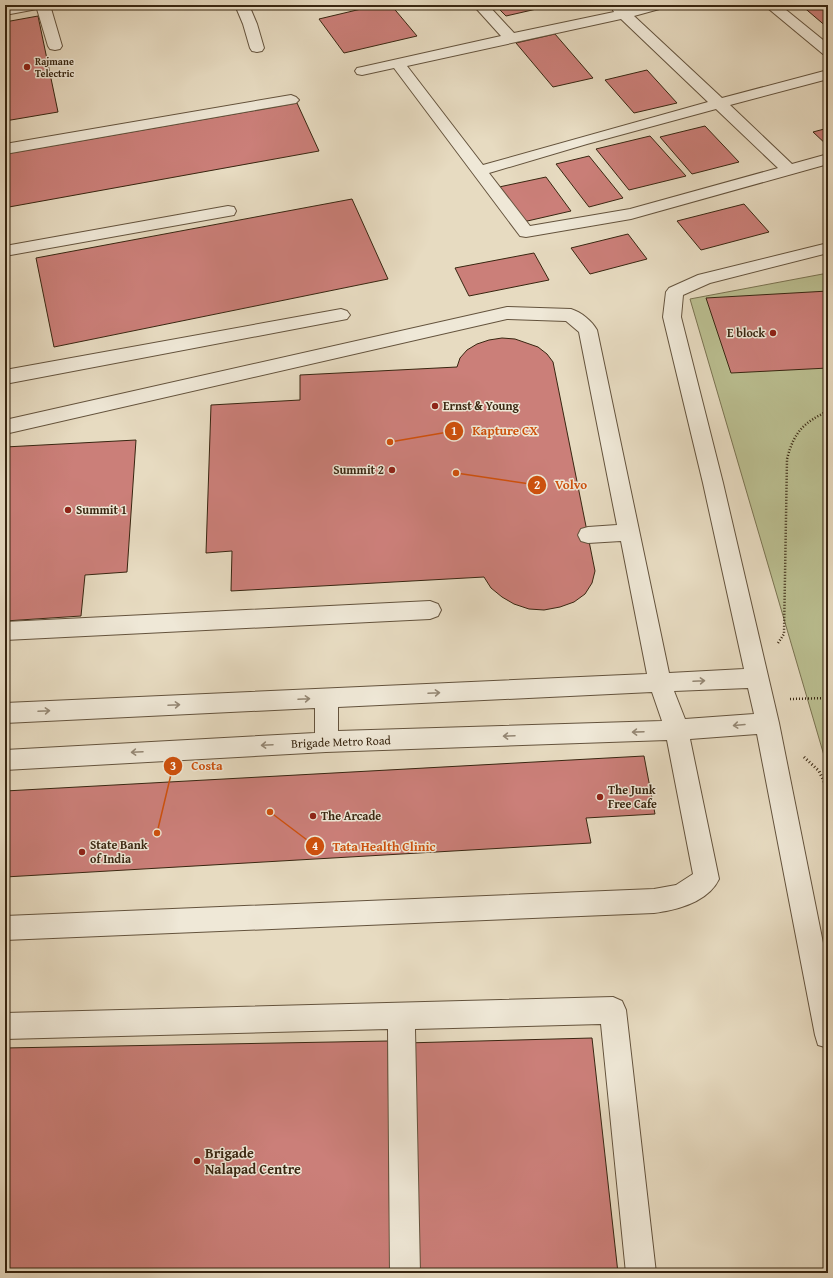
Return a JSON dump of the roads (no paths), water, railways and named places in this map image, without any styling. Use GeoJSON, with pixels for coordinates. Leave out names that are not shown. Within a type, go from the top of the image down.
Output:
{"type":"FeatureCollection","features":[{"type":"Feature","properties":{"kind":"street"},"geometry":{"type":"LineString","coordinates":[[5,11],[36,5]]}},
{"type":"Feature","properties":{"kind":"street"},"geometry":{"type":"LineString","coordinates":[[43,5],[55,46]]}},
{"type":"Feature","properties":{"kind":"street"},"geometry":{"type":"LineString","coordinates":[[242,5],[250,24],[257,48]]}},
{"type":"Feature","properties":{"kind":"street"},"geometry":{"type":"LineString","coordinates":[[480,5],[510,38]]}},
{"type":"Feature","properties":{"kind":"street"},"geometry":{"type":"LineString","coordinates":[[362,71],[510,38],[620,10],[658,5]]}},
{"type":"Feature","properties":{"kind":"street"},"geometry":{"type":"LineString","coordinates":[[771,5],[828,51]]}},
{"type":"Feature","properties":{"kind":"street"},"geometry":{"type":"LineString","coordinates":[[620,10],[721,104],[788,170]]}},
{"type":"Feature","properties":{"kind":"street"},"geometry":{"type":"LineString","coordinates":[[397,63],[526,232],[631,214],[828,159]]}},
{"type":"Feature","properties":{"kind":"street"},"geometry":{"type":"LineString","coordinates":[[479,171],[581,141],[828,74]]}},
{"type":"Feature","properties":{"kind":"street"},"geometry":{"type":"LineString","coordinates":[[5,149],[291,100]]}},
{"type":"Feature","properties":{"kind":"street"},"geometry":{"type":"LineString","coordinates":[[5,251],[228,211]]}},
{"type":"Feature","properties":{"kind":"street"},"geometry":{"type":"LineString","coordinates":[[828,248],[704,279],[675,292],[672,317],[767,723],[828,1035]]}},
{"type":"Feature","properties":{"kind":"street"},"geometry":{"type":"LineString","coordinates":[[5,427],[507,313],[571,315],[588,330],[660,683],[677,730],[706,879],[686,894],[671,900],[5,928]]}},
{"type":"Feature","properties":{"kind":"street"},"geometry":{"type":"LineString","coordinates":[[5,377],[341,315]]}},
{"type":"Feature","properties":{"kind":"street"},"geometry":{"type":"LineString","coordinates":[[588,535],[629,532]]}},
{"type":"Feature","properties":{"kind":"street"},"geometry":{"type":"LineString","coordinates":[[5,631],[430,610]]}},
{"type":"Feature","properties":{"kind":"street"},"geometry":{"type":"LineString","coordinates":[[5,713],[757,678]]}},
{"type":"Feature","properties":{"kind":"street"},"geometry":{"type":"LineString","coordinates":[[326,742],[327,698]]}},
{"type":"Feature","properties":{"kind":"street","name":"Brigade Metro Road"},"geometry":{"type":"LineString","coordinates":[[5,760],[326,742],[677,730],[767,723]]}},
{"type":"Feature","properties":{"kind":"street"},"geometry":{"type":"LineString","coordinates":[[5,1026],[614,1010],[640,1273]]}},
{"type":"Feature","properties":{"kind":"street"},"geometry":{"type":"LineString","coordinates":[[401,1015],[405,1273]]}},
{"type":"Feature","properties":{"kind":"place","name":"Rajmane Telectric"},"geometry":{"type":"Point","coordinates":[27,67]}},
{"type":"Feature","properties":{"kind":"place","name":"E block"},"geometry":{"type":"Point","coordinates":[773,333]}},
{"type":"Feature","properties":{"kind":"place","name":"Ernst & Young"},"geometry":{"type":"Point","coordinates":[435,406]}},
{"type":"Feature","properties":{"kind":"place","name":"Kapture CX"},"geometry":{"type":"Point","coordinates":[390,442]}},
{"type":"Feature","properties":{"kind":"place","name":"Summit 2"},"geometry":{"type":"Point","coordinates":[392,470]}},
{"type":"Feature","properties":{"kind":"place","name":"Volvo"},"geometry":{"type":"Point","coordinates":[456,473]}},
{"type":"Feature","properties":{"kind":"place","name":"Summit 1"},"geometry":{"type":"Point","coordinates":[68,510]}},
{"type":"Feature","properties":{"kind":"place","name":"The Junk Free Cafe"},"geometry":{"type":"Point","coordinates":[600,797]}},
{"type":"Feature","properties":{"kind":"place","name":"Tata Health Clinic"},"geometry":{"type":"Point","coordinates":[270,812]}},
{"type":"Feature","properties":{"kind":"place","name":"The Arcade"},"geometry":{"type":"Point","coordinates":[313,816]}},
{"type":"Feature","properties":{"kind":"place","name":"Costa"},"geometry":{"type":"Point","coordinates":[157,833]}},
{"type":"Feature","properties":{"kind":"place","name":"State Bank of India"},"geometry":{"type":"Point","coordinates":[82,852]}},
{"type":"Feature","properties":{"kind":"place","name":"Brigade Nalapad Centre"},"geometry":{"type":"Point","coordinates":[197,1161]}}]}
